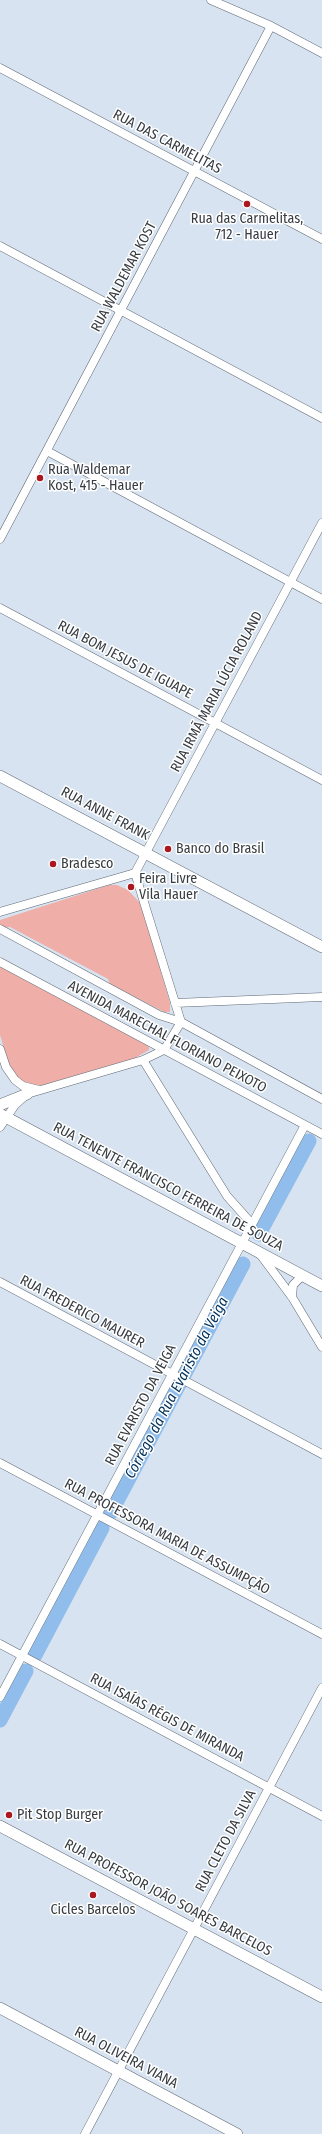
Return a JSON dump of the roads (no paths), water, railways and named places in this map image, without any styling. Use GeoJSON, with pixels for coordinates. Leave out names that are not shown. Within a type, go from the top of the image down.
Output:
{"type":"FeatureCollection","features":[{"type":"Feature","properties":{"kind":"main road","name":"RUA ANNE FRANK"},"geometry":{"type":"LineString","coordinates":[[0,776],[322,947]]}},
{"type":"Feature","properties":{"kind":"main road"},"geometry":{"type":"LineString","coordinates":[[0,1105],[27,1094]]}},
{"type":"Feature","properties":{"kind":"main road","name":"RUA TENENTE FRANCISCO FERREIRA DE SOUZA"},"geometry":{"type":"LineString","coordinates":[[3,1115],[322,1286]]}},
{"type":"Feature","properties":{"kind":"main road","name":"RUA PROFESSOR JOÃO SOARES BARCELOS"},"geometry":{"type":"LineString","coordinates":[[0,1826],[322,1997]]}},
{"type":"Feature","properties":{"kind":"main road","name":"RUA OLIVEIRA VIANA"},"geometry":{"type":"LineString","coordinates":[[1,2010],[237,2134]]}},
{"type":"Feature","properties":{"kind":"street"},"geometry":{"type":"LineString","coordinates":[[211,0],[271,26],[322,53]]}},
{"type":"Feature","properties":{"kind":"street","name":"RUA WALDEMAR KOST"},"geometry":{"type":"LineString","coordinates":[[0,539],[271,26]]}},
{"type":"Feature","properties":{"kind":"street","name":"RUA DAS CARMELITAS"},"geometry":{"type":"LineString","coordinates":[[0,68],[322,239]]}},
{"type":"Feature","properties":{"kind":"street"},"geometry":{"type":"LineString","coordinates":[[0,246],[322,418]]}},
{"type":"Feature","properties":{"kind":"street"},"geometry":{"type":"LineString","coordinates":[[46,451],[322,598]]}},
{"type":"Feature","properties":{"kind":"street","name":"RUA IRMÃ MARIA LÚCIA ROLAND"},"geometry":{"type":"LineString","coordinates":[[136,873],[322,523]]}},
{"type":"Feature","properties":{"kind":"street","name":"RUA BOM JESUS DE IGUAPE"},"geometry":{"type":"LineString","coordinates":[[0,608],[322,780]]}},
{"type":"Feature","properties":{"kind":"street"},"geometry":{"type":"LineString","coordinates":[[0,912],[136,873],[180,1022],[164,1050],[143,1060],[27,1094],[3,1115],[0,1127]]}},
{"type":"Feature","properties":{"kind":"street","name":"AVENIDA MARECHAL FLORIANO PEIXOTO"},"geometry":{"type":"LineString","coordinates":[[0,929],[159,1014],[180,1022],[321,1096]]}},
{"type":"Feature","properties":{"kind":"street","name":"AVENIDA MARECHAL FLORIANO PEIXOTO"},"geometry":{"type":"LineString","coordinates":[[0,962],[322,1134]]}},
{"type":"Feature","properties":{"kind":"street"},"geometry":{"type":"LineString","coordinates":[[174,1003],[322,997]]}},
{"type":"Feature","properties":{"kind":"street"},"geometry":{"type":"LineString","coordinates":[[0,1049],[6,1067],[15,1080],[23,1086],[40,1090]]}},
{"type":"Feature","properties":{"kind":"street"},"geometry":{"type":"LineString","coordinates":[[143,1060],[227,1196],[252,1224]]}},
{"type":"Feature","properties":{"kind":"street","name":"RUA EVARISTO DA VEIGA"},"geometry":{"type":"LineString","coordinates":[[0,1697],[98,1514],[175,1375],[242,1243],[305,1125]]}},
{"type":"Feature","properties":{"kind":"street"},"geometry":{"type":"LineString","coordinates":[[258,1252],[292,1298],[322,1347]]}},
{"type":"Feature","properties":{"kind":"street"},"geometry":{"type":"LineString","coordinates":[[292,1298],[293,1285],[303,1276]]}},
{"type":"Feature","properties":{"kind":"street","name":"RUA FREDERICO MAURER"},"geometry":{"type":"LineString","coordinates":[[0,1282],[322,1454]]}},
{"type":"Feature","properties":{"kind":"street","name":"RUA PROFESSORA MARIA DE ASSUMPÇÃO"},"geometry":{"type":"LineString","coordinates":[[0,1463],[322,1634]]}},
{"type":"Feature","properties":{"kind":"street","name":"RUA ISAÍAS RÉGIS DE MIRANDA"},"geometry":{"type":"LineString","coordinates":[[0,1644],[322,1816]]}},
{"type":"Feature","properties":{"kind":"street","name":"RUA CLETO DA SILVA"},"geometry":{"type":"LineString","coordinates":[[85,2134],[322,1688]]}},
{"type":"Feature","properties":{"kind":"waterway","name":"Córrego da Rua Evaristo da Veiga"},"geometry":{"type":"LineString","coordinates":[[259,1234],[309,1141]]}},
{"type":"Feature","properties":{"kind":"waterway","name":"Córrego da Rua Evaristo da Veiga"},"geometry":{"type":"LineString","coordinates":[[111,1512],[243,1264]]}},
{"type":"Feature","properties":{"kind":"waterway","name":"Córrego da Rua Evaristo da Veiga"},"geometry":{"type":"LineString","coordinates":[[35,1655],[102,1528]]}},
{"type":"Feature","properties":{"kind":"waterway","name":"Córrego da Rua Evaristo da Veiga"},"geometry":{"type":"LineString","coordinates":[[0,1720],[26,1671]]}},
{"type":"Feature","properties":{"kind":"place","name":"Rua das Carmelitas, 712 - Hauer"},"geometry":{"type":"Point","coordinates":[247,204]}},
{"type":"Feature","properties":{"kind":"place","name":"Rua Waldemar Kost, 415 - Hauer"},"geometry":{"type":"Point","coordinates":[40,478]}},
{"type":"Feature","properties":{"kind":"place","name":"Banco do Brasil"},"geometry":{"type":"Point","coordinates":[168,849]}},
{"type":"Feature","properties":{"kind":"place","name":"Bradesco"},"geometry":{"type":"Point","coordinates":[53,864]}},
{"type":"Feature","properties":{"kind":"place","name":"Feira Livre Vila Hauer"},"geometry":{"type":"Point","coordinates":[131,887]}},
{"type":"Feature","properties":{"kind":"place","name":"Pit Stop Burger"},"geometry":{"type":"Point","coordinates":[9,1815]}},
{"type":"Feature","properties":{"kind":"place","name":"Cicles Barcelos"},"geometry":{"type":"Point","coordinates":[93,1895]}}]}
